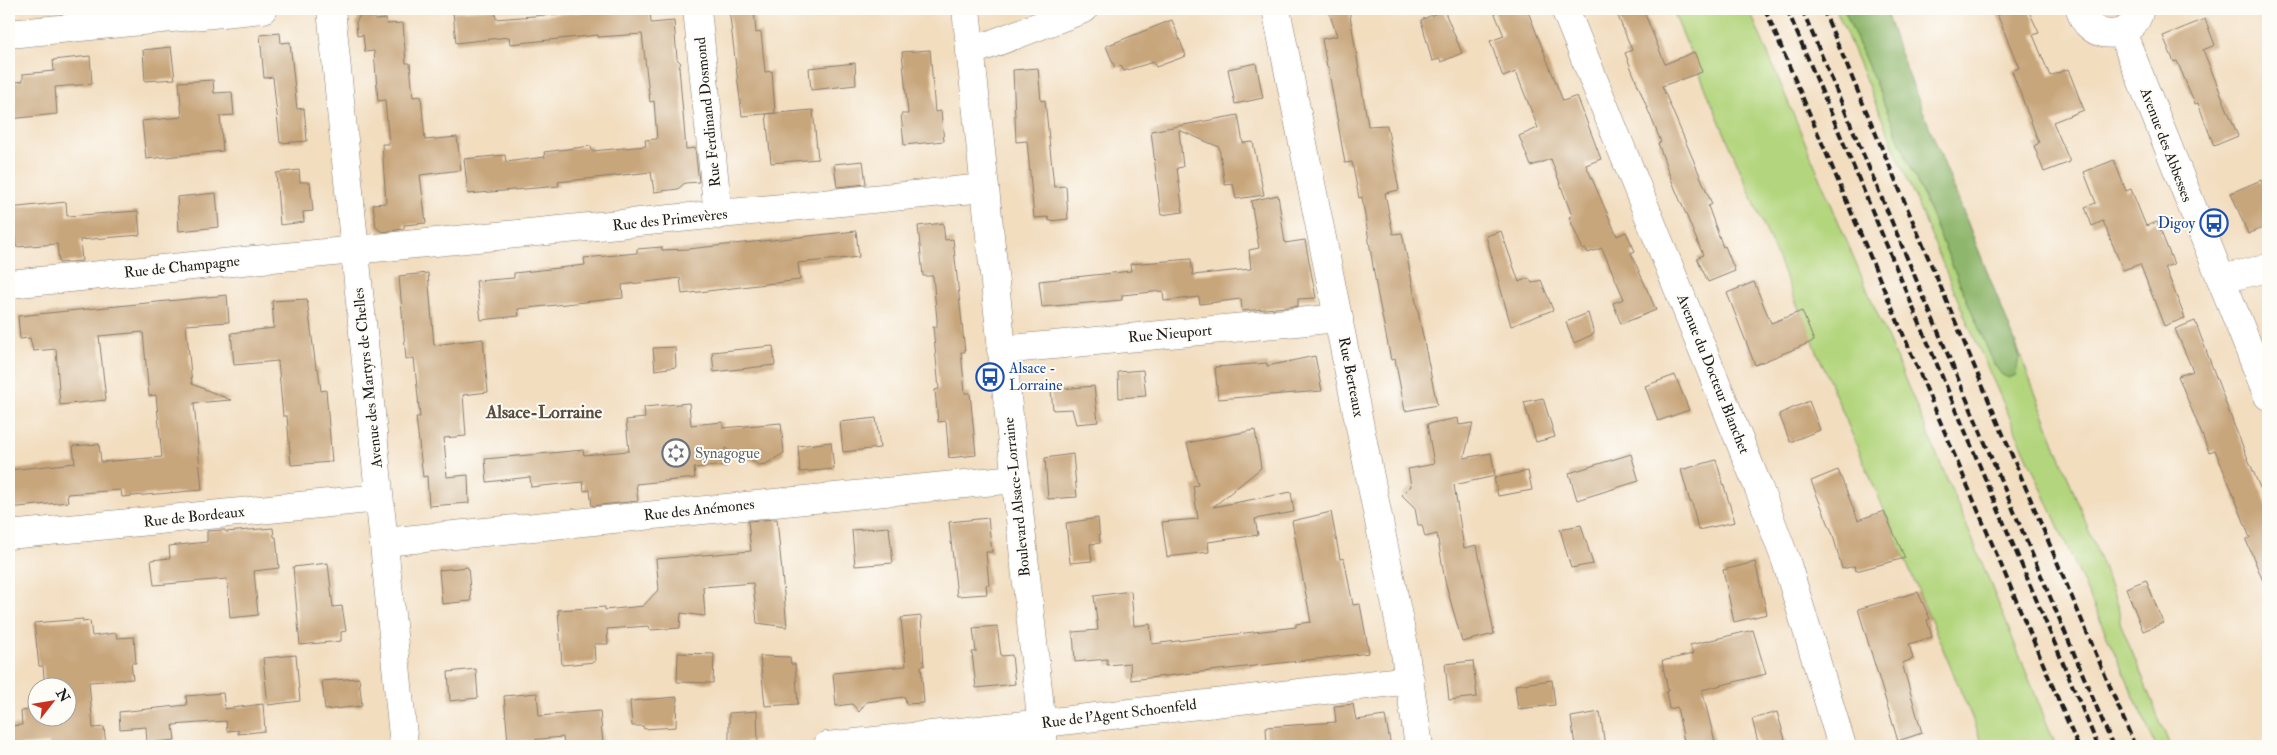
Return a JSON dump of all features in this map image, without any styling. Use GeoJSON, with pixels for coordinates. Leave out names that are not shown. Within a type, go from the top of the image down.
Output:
{"type":"FeatureCollection","features":[{"type":"Feature","properties":{"kind":"street"},"geometry":{"type":"LineString","coordinates":[[9,34],[263,9]]}},
{"type":"Feature","properties":{"kind":"street","name":"Avenue des Martyrs de Chelles"},"geometry":{"type":"LineString","coordinates":[[331,9],[404,746]]}},
{"type":"Feature","properties":{"kind":"street","name":"Rue Ferdinand Dosmond"},"geometry":{"type":"LineString","coordinates":[[697,9],[718,215]]}},
{"type":"Feature","properties":{"kind":"street","name":"Boulevard Alsace-Lorraine"},"geometry":{"type":"LineString","coordinates":[[966,9],[1042,735]]}},
{"type":"Feature","properties":{"kind":"street"},"geometry":{"type":"LineString","coordinates":[[970,52],[1084,9]]}},
{"type":"Feature","properties":{"kind":"street","name":"Rue Berteaux"},"geometry":{"type":"LineString","coordinates":[[1276,9],[1410,680],[1419,746]]}},
{"type":"Feature","properties":{"kind":"street","name":"Avenue du Docteur Blanchet"},"geometry":{"type":"LineString","coordinates":[[1565,9],[1759,489],[1786,561],[1842,746]]}},
{"type":"Feature","properties":{"kind":"street"},"geometry":{"type":"LineString","coordinates":[[2080,9],[2086,24],[2094,30],[2112,35],[2122,32],[2134,24],[2140,9]]}},
{"type":"Feature","properties":{"kind":"street","name":"Avenue des Abbesses"},"geometry":{"type":"LineString","coordinates":[[2122,32],[2200,231],[2268,396]]}},
{"type":"Feature","properties":{"kind":"street","name":"Rue des Primevères"},"geometry":{"type":"LineString","coordinates":[[355,250],[984,188]]}},
{"type":"Feature","properties":{"kind":"street","name":"Rue de Champagne"},"geometry":{"type":"LineString","coordinates":[[9,284],[355,250]]}},
{"type":"Feature","properties":{"kind":"street"},"geometry":{"type":"LineString","coordinates":[[2221,279],[2268,268]]}},
{"type":"Feature","properties":{"kind":"street","name":"Rue Nieuport"},"geometry":{"type":"LineString","coordinates":[[1001,350],[1339,318]]}},
{"type":"Feature","properties":{"kind":"street","name":"Rue des Anémones"},"geometry":{"type":"LineString","coordinates":[[384,542],[1015,479]]}},
{"type":"Feature","properties":{"kind":"street","name":"Rue de Bordeaux"},"geometry":{"type":"LineString","coordinates":[[9,535],[379,498]]}},
{"type":"Feature","properties":{"kind":"street","name":"Rue de l'Agent Schoenfeld"},"geometry":{"type":"LineString","coordinates":[[828,746],[1042,735],[1410,680]]}},
{"type":"Feature","properties":{"kind":"green space"},"geometry":{"type":"Polygon","coordinates":[[[1672,9],[1749,9],[1976,548],[2056,746],[1984,746],[1672,9]]]}},
{"type":"Feature","properties":{"kind":"green space"},"geometry":{"type":"Polygon","coordinates":[[[1836,9],[1844,9],[1994,364],[2002,375],[2019,357],[2016,344],[2118,605],[2120,622],[2170,746],[2156,746],[1965,317],[1836,9]]]}},
{"type":"Feature","properties":{"kind":"green space"},"geometry":{"type":"Polygon","coordinates":[[[1844,9],[1885,9],[1898,48],[2016,344],[2019,357],[2016,375],[2009,378],[2002,375],[1994,364],[1844,9]]]}},
{"type":"Feature","properties":{"kind":"building"},"geometry":{"type":"Polygon","coordinates":[[[364,9],[374,9],[375,20],[386,19],[387,24],[403,23],[406,63],[410,63],[413,97],[421,96],[425,140],[457,137],[461,170],[420,175],[426,223],[404,225],[404,229],[382,232],[376,227],[373,204],[386,203],[382,144],[389,144],[385,100],[378,101],[374,51],[365,52],[363,35],[357,36],[356,22],[364,9]]]}},
{"type":"Feature","properties":{"kind":"building"},"geometry":{"type":"Polygon","coordinates":[[[495,9],[496,19],[621,9],[650,9],[651,23],[674,21],[677,59],[681,63],[679,67],[686,149],[695,148],[699,182],[685,183],[678,189],[654,192],[651,172],[558,182],[559,186],[468,194],[464,159],[505,155],[506,162],[545,157],[544,152],[591,146],[592,151],[646,146],[645,140],[657,139],[654,101],[650,102],[642,34],[598,37],[598,35],[510,44],[509,37],[456,43],[453,12],[495,9]]]}},
{"type":"Feature","properties":{"kind":"building"},"geometry":{"type":"Polygon","coordinates":[[[729,9],[754,9],[756,33],[761,32],[765,72],[772,71],[775,113],[742,116],[729,9]]]}},
{"type":"Feature","properties":{"kind":"building"},"geometry":{"type":"Polygon","coordinates":[[[1328,9],[1349,9],[1368,126],[1387,125],[1399,190],[1385,193],[1393,234],[1402,233],[1437,405],[1405,411],[1395,359],[1391,360],[1377,291],[1362,197],[1359,198],[1352,162],[1345,163],[1322,39],[1337,36],[1328,9]]]}},
{"type":"Feature","properties":{"kind":"building"},"geometry":{"type":"Polygon","coordinates":[[[1493,9],[1527,9],[1563,101],[1577,96],[1601,159],[1586,165],[1617,236],[1626,232],[1635,251],[1631,253],[1656,310],[1621,324],[1613,303],[1624,299],[1602,248],[1588,253],[1586,249],[1583,250],[1569,217],[1572,216],[1551,159],[1531,166],[1519,136],[1538,128],[1516,72],[1503,77],[1490,41],[1504,36],[1493,9]]]}},
{"type":"Feature","properties":{"kind":"building"},"geometry":{"type":"Polygon","coordinates":[[[1615,9],[1643,9],[1665,64],[1694,52],[1702,72],[1662,86],[1712,204],[1708,206],[1723,247],[1725,246],[1735,271],[1708,282],[1697,258],[1703,255],[1669,174],[1658,143],[1661,142],[1625,53],[1632,50],[1615,9]]]}},
{"type":"Feature","properties":{"kind":"building"},"geometry":{"type":"Polygon","coordinates":[[[1995,9],[2028,9],[2039,33],[2033,35],[2050,76],[2068,69],[2084,110],[2053,122],[2070,162],[2044,172],[2034,146],[2039,143],[2012,71],[2019,68],[1995,9]]]}},
{"type":"Feature","properties":{"kind":"building"},"geometry":{"type":"Polygon","coordinates":[[[1444,10],[1462,53],[1441,62],[1440,59],[1432,61],[1421,20],[1444,10]]]}},
{"type":"Feature","properties":{"kind":"building"},"geometry":{"type":"Polygon","coordinates":[[[2205,19],[2215,45],[2203,50],[2238,136],[2214,146],[2198,103],[2195,104],[2177,61],[2174,62],[2163,36],[2205,19]]]}},
{"type":"Feature","properties":{"kind":"building"},"geometry":{"type":"Polygon","coordinates":[[[1172,20],[1186,56],[1156,67],[1153,62],[1124,71],[1121,66],[1115,68],[1106,46],[1172,20]]]}},
{"type":"Feature","properties":{"kind":"building"},"geometry":{"type":"Polygon","coordinates":[[[280,33],[281,43],[290,42],[297,109],[304,108],[307,141],[280,143],[273,77],[264,78],[260,35],[280,33]]]}},
{"type":"Feature","properties":{"kind":"building"},"geometry":{"type":"Polygon","coordinates":[[[171,47],[175,79],[145,81],[143,50],[171,47]]]}},
{"type":"Feature","properties":{"kind":"building"},"geometry":{"type":"Polygon","coordinates":[[[930,50],[935,112],[941,111],[944,141],[904,145],[901,114],[908,114],[902,52],[930,50]]]}},
{"type":"Feature","properties":{"kind":"building"},"geometry":{"type":"Polygon","coordinates":[[[90,56],[92,84],[55,87],[57,114],[9,119],[9,83],[23,81],[23,74],[54,71],[53,60],[90,56]]]}},
{"type":"Feature","properties":{"kind":"building"},"geometry":{"type":"Polygon","coordinates":[[[855,63],[856,85],[811,90],[809,68],[855,63]]]}},
{"type":"Feature","properties":{"kind":"building"},"geometry":{"type":"Polygon","coordinates":[[[1256,63],[1263,98],[1235,104],[1228,69],[1256,63]]]}},
{"type":"Feature","properties":{"kind":"building"},"geometry":{"type":"Polygon","coordinates":[[[1038,68],[1041,101],[1045,100],[1054,187],[1066,186],[1068,219],[1049,221],[1048,217],[1034,218],[1027,141],[1016,142],[1013,70],[1038,68]]]}},
{"type":"Feature","properties":{"kind":"building"},"geometry":{"type":"Polygon","coordinates":[[[213,80],[214,93],[232,92],[234,115],[220,116],[223,151],[146,159],[142,121],[182,117],[179,82],[213,80]]]}},
{"type":"Feature","properties":{"kind":"building"},"geometry":{"type":"Polygon","coordinates":[[[813,110],[818,159],[771,163],[766,114],[813,110]]]}},
{"type":"Feature","properties":{"kind":"building"},"geometry":{"type":"Polygon","coordinates":[[[1238,115],[1243,143],[1253,142],[1264,195],[1236,199],[1233,184],[1225,185],[1219,147],[1179,130],[1183,167],[1177,168],[1183,212],[1161,215],[1151,131],[1238,115]]]}},
{"type":"Feature","properties":{"kind":"building"},"geometry":{"type":"Polygon","coordinates":[[[2114,160],[2126,191],[2131,189],[2146,226],[2157,222],[2174,264],[2165,267],[2185,318],[2164,326],[2140,264],[2123,270],[2103,221],[2092,226],[2085,207],[2096,203],[2084,172],[2114,160]]]}},
{"type":"Feature","properties":{"kind":"building"},"geometry":{"type":"Polygon","coordinates":[[[863,161],[866,184],[837,187],[834,164],[863,161]]]}},
{"type":"Feature","properties":{"kind":"building"},"geometry":{"type":"Polygon","coordinates":[[[299,170],[300,182],[310,182],[313,211],[303,212],[304,222],[280,225],[276,173],[299,170]]]}},
{"type":"Feature","properties":{"kind":"building"},"geometry":{"type":"Polygon","coordinates":[[[2261,180],[2268,197],[2268,226],[2248,234],[2231,193],[2261,180]]]}},
{"type":"Feature","properties":{"kind":"building"},"geometry":{"type":"Polygon","coordinates":[[[216,193],[219,227],[179,231],[177,197],[216,193]]]}},
{"type":"Feature","properties":{"kind":"building"},"geometry":{"type":"Polygon","coordinates":[[[1278,195],[1285,243],[1305,240],[1316,298],[1298,299],[1298,306],[1242,311],[1241,299],[1200,304],[1199,297],[1164,301],[1163,291],[1122,295],[1122,300],[1042,307],[1039,281],[1131,271],[1130,264],[1191,259],[1193,275],[1251,269],[1249,250],[1259,248],[1251,201],[1278,195]]]}},
{"type":"Feature","properties":{"kind":"building"},"geometry":{"type":"Polygon","coordinates":[[[66,202],[67,216],[138,211],[140,235],[80,240],[82,261],[59,263],[57,244],[16,247],[14,226],[9,226],[9,208],[66,202]]]}},
{"type":"Feature","properties":{"kind":"building"},"geometry":{"type":"Polygon","coordinates":[[[943,223],[945,240],[953,239],[965,352],[961,352],[965,393],[970,393],[976,455],[949,458],[946,421],[938,422],[935,390],[939,389],[933,327],[937,327],[937,320],[933,276],[923,276],[918,226],[943,223]]]}},
{"type":"Feature","properties":{"kind":"building"},"geometry":{"type":"Polygon","coordinates":[[[856,231],[859,257],[798,263],[800,280],[682,294],[680,278],[622,285],[623,298],[518,309],[519,316],[481,320],[476,281],[514,278],[514,273],[585,265],[584,258],[637,253],[637,249],[662,247],[662,250],[688,249],[856,231]]]}},
{"type":"Feature","properties":{"kind":"building"},"geometry":{"type":"Polygon","coordinates":[[[1501,231],[1519,282],[1529,278],[1532,283],[1541,280],[1553,310],[1511,326],[1486,236],[1501,231]]]}},
{"type":"Feature","properties":{"kind":"building"},"geometry":{"type":"Polygon","coordinates":[[[428,273],[434,345],[483,339],[488,392],[463,395],[466,436],[444,438],[447,477],[468,475],[469,503],[429,506],[427,476],[423,477],[416,417],[420,417],[414,358],[406,359],[399,276],[428,273]]]}},
{"type":"Feature","properties":{"kind":"building"},"geometry":{"type":"Polygon","coordinates":[[[1754,282],[1771,323],[1802,311],[1814,341],[1755,365],[1727,293],[1754,282]]]}},
{"type":"Feature","properties":{"kind":"building"},"geometry":{"type":"Polygon","coordinates":[[[227,295],[229,322],[186,325],[192,384],[231,400],[194,403],[202,490],[122,497],[121,490],[67,494],[68,502],[9,508],[9,470],[75,463],[73,446],[99,444],[101,462],[162,457],[156,395],[149,396],[143,332],[99,336],[106,400],[60,405],[56,349],[33,351],[30,338],[20,339],[18,316],[227,295]]]}},
{"type":"Feature","properties":{"kind":"building"},"geometry":{"type":"Polygon","coordinates":[[[307,299],[316,368],[318,368],[321,391],[326,390],[332,462],[291,465],[287,416],[283,416],[278,361],[234,365],[231,333],[274,328],[272,301],[307,299]]]}},
{"type":"Feature","properties":{"kind":"building"},"geometry":{"type":"Polygon","coordinates":[[[1588,313],[1594,334],[1574,343],[1566,322],[1588,313]]]}},
{"type":"Feature","properties":{"kind":"building"},"geometry":{"type":"Polygon","coordinates":[[[2195,321],[2234,425],[2268,507],[2268,593],[2246,540],[2250,538],[2235,498],[2215,450],[2209,452],[2178,376],[2193,371],[2175,329],[2195,321]]]}},
{"type":"Feature","properties":{"kind":"building"},"geometry":{"type":"Polygon","coordinates":[[[773,346],[775,365],[714,372],[712,352],[773,346]]]}},
{"type":"Feature","properties":{"kind":"building"},"geometry":{"type":"Polygon","coordinates":[[[675,347],[676,367],[655,370],[653,348],[675,347]]]}},
{"type":"Feature","properties":{"kind":"building"},"geometry":{"type":"Polygon","coordinates":[[[1315,356],[1322,391],[1218,399],[1215,367],[1267,363],[1267,366],[1315,356]]]}},
{"type":"Feature","properties":{"kind":"building"},"geometry":{"type":"Polygon","coordinates":[[[1143,370],[1146,396],[1119,398],[1118,372],[1143,370]]]}},
{"type":"Feature","properties":{"kind":"building"},"geometry":{"type":"Polygon","coordinates":[[[1675,375],[1689,410],[1658,421],[1645,386],[1675,375]]]}},
{"type":"Feature","properties":{"kind":"building"},"geometry":{"type":"Polygon","coordinates":[[[1094,386],[1098,422],[1076,424],[1072,409],[1053,410],[1051,390],[1094,386]]]}},
{"type":"Feature","properties":{"kind":"building"},"geometry":{"type":"Polygon","coordinates":[[[1543,398],[1555,437],[1536,442],[1524,402],[1543,398]]]}},
{"type":"Feature","properties":{"kind":"building"},"geometry":{"type":"Polygon","coordinates":[[[1809,401],[1820,430],[1790,442],[1779,414],[1809,401]]]}},
{"type":"Feature","properties":{"kind":"building"},"geometry":{"type":"Polygon","coordinates":[[[689,403],[691,425],[723,422],[723,428],[781,423],[784,453],[766,464],[759,465],[725,448],[726,465],[694,468],[695,478],[636,484],[638,501],[592,506],[590,490],[584,491],[583,482],[531,487],[530,477],[487,482],[485,459],[583,450],[584,455],[629,451],[626,420],[645,418],[644,407],[689,403]]]}},
{"type":"Feature","properties":{"kind":"building"},"geometry":{"type":"Polygon","coordinates":[[[876,418],[880,448],[843,452],[840,422],[876,418]]]}},
{"type":"Feature","properties":{"kind":"building"},"geometry":{"type":"Polygon","coordinates":[[[1458,418],[1459,425],[1473,423],[1464,458],[1491,453],[1495,476],[1454,485],[1464,548],[1477,545],[1494,634],[1462,642],[1445,581],[1437,534],[1425,537],[1422,525],[1418,525],[1415,508],[1402,495],[1411,486],[1408,469],[1434,464],[1427,424],[1458,418]]]}},
{"type":"Feature","properties":{"kind":"building"},"geometry":{"type":"Polygon","coordinates":[[[1255,430],[1261,468],[1213,507],[1291,492],[1294,512],[1255,519],[1258,535],[1208,542],[1209,552],[1167,557],[1162,522],[1198,519],[1193,486],[1198,485],[1187,443],[1255,430]]]}},
{"type":"Feature","properties":{"kind":"building"},"geometry":{"type":"Polygon","coordinates":[[[831,442],[834,469],[800,472],[798,446],[831,442]]]}},
{"type":"Feature","properties":{"kind":"building"},"geometry":{"type":"Polygon","coordinates":[[[1073,454],[1077,497],[1048,499],[1045,458],[1073,454]]]}},
{"type":"Feature","properties":{"kind":"building"},"geometry":{"type":"Polygon","coordinates":[[[1631,454],[1639,481],[1577,500],[1569,473],[1631,454]]]}},
{"type":"Feature","properties":{"kind":"building"},"geometry":{"type":"Polygon","coordinates":[[[1716,460],[1735,522],[1698,530],[1692,502],[1690,502],[1681,470],[1716,460]]]}},
{"type":"Feature","properties":{"kind":"building"},"geometry":{"type":"Polygon","coordinates":[[[1838,470],[1858,520],[1884,511],[1905,558],[1856,571],[1855,566],[1842,569],[1833,535],[1811,481],[1838,470]]]}},
{"type":"Feature","properties":{"kind":"building"},"geometry":{"type":"Polygon","coordinates":[[[1528,471],[1532,490],[1498,496],[1494,478],[1528,471]]]}},
{"type":"Feature","properties":{"kind":"building"},"geometry":{"type":"Polygon","coordinates":[[[1331,512],[1340,559],[1344,558],[1353,605],[1360,604],[1369,653],[1131,680],[1130,663],[1107,665],[1107,659],[1075,662],[1073,632],[1098,630],[1094,596],[1131,591],[1134,626],[1150,624],[1152,644],[1296,627],[1296,624],[1311,622],[1292,521],[1331,512]]]}},
{"type":"Feature","properties":{"kind":"building"},"geometry":{"type":"Polygon","coordinates":[[[988,518],[992,552],[986,552],[989,585],[986,585],[987,594],[957,596],[949,522],[988,518]]]}},
{"type":"Feature","properties":{"kind":"building"},"geometry":{"type":"Polygon","coordinates":[[[1098,518],[1100,543],[1090,544],[1092,561],[1070,563],[1066,523],[1098,518]]]}},
{"type":"Feature","properties":{"kind":"building"},"geometry":{"type":"Polygon","coordinates":[[[777,519],[787,627],[757,623],[753,583],[703,587],[705,616],[681,613],[680,628],[650,630],[649,626],[607,629],[608,644],[594,644],[595,662],[562,665],[558,610],[605,607],[605,610],[643,606],[659,589],[656,559],[751,551],[748,521],[777,519]]]}},
{"type":"Feature","properties":{"kind":"building"},"geometry":{"type":"Polygon","coordinates":[[[1581,525],[1593,564],[1571,568],[1560,529],[1581,525]]]}},
{"type":"Feature","properties":{"kind":"building"},"geometry":{"type":"Polygon","coordinates":[[[889,527],[893,563],[855,566],[852,530],[889,527]]]}},
{"type":"Feature","properties":{"kind":"building"},"geometry":{"type":"Polygon","coordinates":[[[273,528],[274,537],[276,537],[279,568],[254,571],[258,615],[230,618],[227,579],[154,585],[151,560],[170,558],[169,546],[207,542],[207,531],[225,530],[226,532],[273,528]]]}},
{"type":"Feature","properties":{"kind":"building"},"geometry":{"type":"Polygon","coordinates":[[[1755,562],[1767,614],[1734,622],[1723,570],[1755,562]]]}},
{"type":"Feature","properties":{"kind":"building"},"geometry":{"type":"Polygon","coordinates":[[[328,563],[333,607],[342,606],[346,631],[341,632],[341,641],[300,645],[293,567],[328,563]]]}},
{"type":"Feature","properties":{"kind":"building"},"geometry":{"type":"Polygon","coordinates":[[[468,567],[471,601],[442,604],[439,570],[468,567]]]}},
{"type":"Feature","properties":{"kind":"building"},"geometry":{"type":"Polygon","coordinates":[[[2146,580],[2163,623],[2143,631],[2126,588],[2146,580]]]}},
{"type":"Feature","properties":{"kind":"building"},"geometry":{"type":"Polygon","coordinates":[[[1918,592],[1930,619],[1927,620],[1932,637],[1909,644],[1913,659],[1902,663],[1922,733],[1898,741],[1858,609],[1918,592]]]}},
{"type":"Feature","properties":{"kind":"building"},"geometry":{"type":"Polygon","coordinates":[[[921,616],[924,666],[921,666],[924,703],[906,704],[905,697],[866,702],[859,712],[852,704],[836,706],[833,673],[906,666],[901,618],[921,616]]]}},
{"type":"Feature","properties":{"kind":"building"},"geometry":{"type":"Polygon","coordinates":[[[83,619],[83,622],[90,621],[92,636],[116,633],[117,638],[134,637],[136,663],[131,663],[133,679],[89,682],[93,728],[104,727],[106,746],[49,746],[49,743],[9,746],[9,726],[22,725],[21,711],[28,710],[28,728],[78,728],[78,678],[44,678],[43,666],[39,666],[34,623],[83,619]]]}},
{"type":"Feature","properties":{"kind":"building"},"geometry":{"type":"Polygon","coordinates":[[[997,626],[1001,656],[1012,655],[1015,684],[976,688],[972,652],[976,652],[973,628],[997,626]]]}},
{"type":"Feature","properties":{"kind":"building"},"geometry":{"type":"Polygon","coordinates":[[[1753,630],[1766,674],[1702,690],[1716,746],[1685,746],[1677,707],[1669,709],[1666,692],[1668,691],[1662,661],[1693,654],[1690,645],[1753,630]]]}},
{"type":"Feature","properties":{"kind":"building"},"geometry":{"type":"Polygon","coordinates":[[[678,653],[714,654],[713,683],[677,682],[678,653]]]}},
{"type":"Feature","properties":{"kind":"building"},"geometry":{"type":"Polygon","coordinates":[[[296,655],[300,701],[268,705],[263,658],[296,655]]]}},
{"type":"Feature","properties":{"kind":"building"},"geometry":{"type":"Polygon","coordinates":[[[760,656],[790,657],[791,664],[795,664],[798,704],[765,706],[760,656]]]}},
{"type":"Feature","properties":{"kind":"building"},"geometry":{"type":"Polygon","coordinates":[[[1473,661],[1477,697],[1449,700],[1445,664],[1473,661]]]}},
{"type":"Feature","properties":{"kind":"building"},"geometry":{"type":"Polygon","coordinates":[[[476,669],[478,698],[450,701],[448,672],[476,669]]]}},
{"type":"Feature","properties":{"kind":"building"},"geometry":{"type":"Polygon","coordinates":[[[359,678],[362,706],[325,710],[322,681],[359,678]]]}},
{"type":"Feature","properties":{"kind":"building"},"geometry":{"type":"Polygon","coordinates":[[[1552,680],[1555,705],[1518,709],[1515,685],[1552,680]]]}},
{"type":"Feature","properties":{"kind":"building"},"geometry":{"type":"Polygon","coordinates":[[[223,693],[225,709],[263,704],[265,731],[238,734],[238,730],[227,731],[226,721],[173,725],[175,740],[147,743],[146,727],[120,729],[119,712],[187,705],[186,696],[223,693]]]}},
{"type":"Feature","properties":{"kind":"building"},"geometry":{"type":"Polygon","coordinates":[[[537,693],[539,716],[600,711],[603,744],[564,746],[563,737],[508,742],[504,696],[537,693]]]}},
{"type":"Feature","properties":{"kind":"building"},"geometry":{"type":"Polygon","coordinates":[[[677,697],[676,727],[644,729],[643,726],[632,726],[630,701],[677,697]]]}},
{"type":"Feature","properties":{"kind":"building"},"geometry":{"type":"Polygon","coordinates":[[[1353,704],[1356,720],[1385,716],[1391,746],[1267,746],[1266,727],[1336,722],[1334,706],[1353,704]]]}},
{"type":"Feature","properties":{"kind":"building"},"geometry":{"type":"Polygon","coordinates":[[[757,711],[758,741],[729,744],[729,713],[757,711]]]}},
{"type":"Feature","properties":{"kind":"building"},"geometry":{"type":"Polygon","coordinates":[[[1600,712],[1605,746],[1575,746],[1571,717],[1600,712]]]}},
{"type":"Feature","properties":{"kind":"building"},"geometry":{"type":"Polygon","coordinates":[[[1777,712],[1787,746],[1759,746],[1752,719],[1777,712]]]}},
{"type":"Feature","properties":{"kind":"railway"},"geometry":{"type":"LineString","coordinates":[[1765,9],[2078,746]]}},
{"type":"Feature","properties":{"kind":"railway"},"geometry":{"type":"LineString","coordinates":[[1787,9],[2098,746]]}},
{"type":"Feature","properties":{"kind":"railway"},"geometry":{"type":"LineString","coordinates":[[1802,9],[2113,746]]}},
{"type":"Feature","properties":{"kind":"railway"},"geometry":{"type":"LineString","coordinates":[[1823,9],[2135,746]]}},
{"type":"Feature","properties":{"kind":"place","name":"Digoy"},"geometry":{"type":"Point","coordinates":[2214,223]}},
{"type":"Feature","properties":{"kind":"place","name":"Alsace - Lorraine"},"geometry":{"type":"Point","coordinates":[990,377]}},
{"type":"Feature","properties":{"kind":"place","name":"Synagogue"},"geometry":{"type":"Point","coordinates":[676,453]}},
{"type":"Feature","properties":{"kind":"district","name":"Alsace-Lorraine"},"geometry":{"type":"Point","coordinates":[544,412]}}]}
